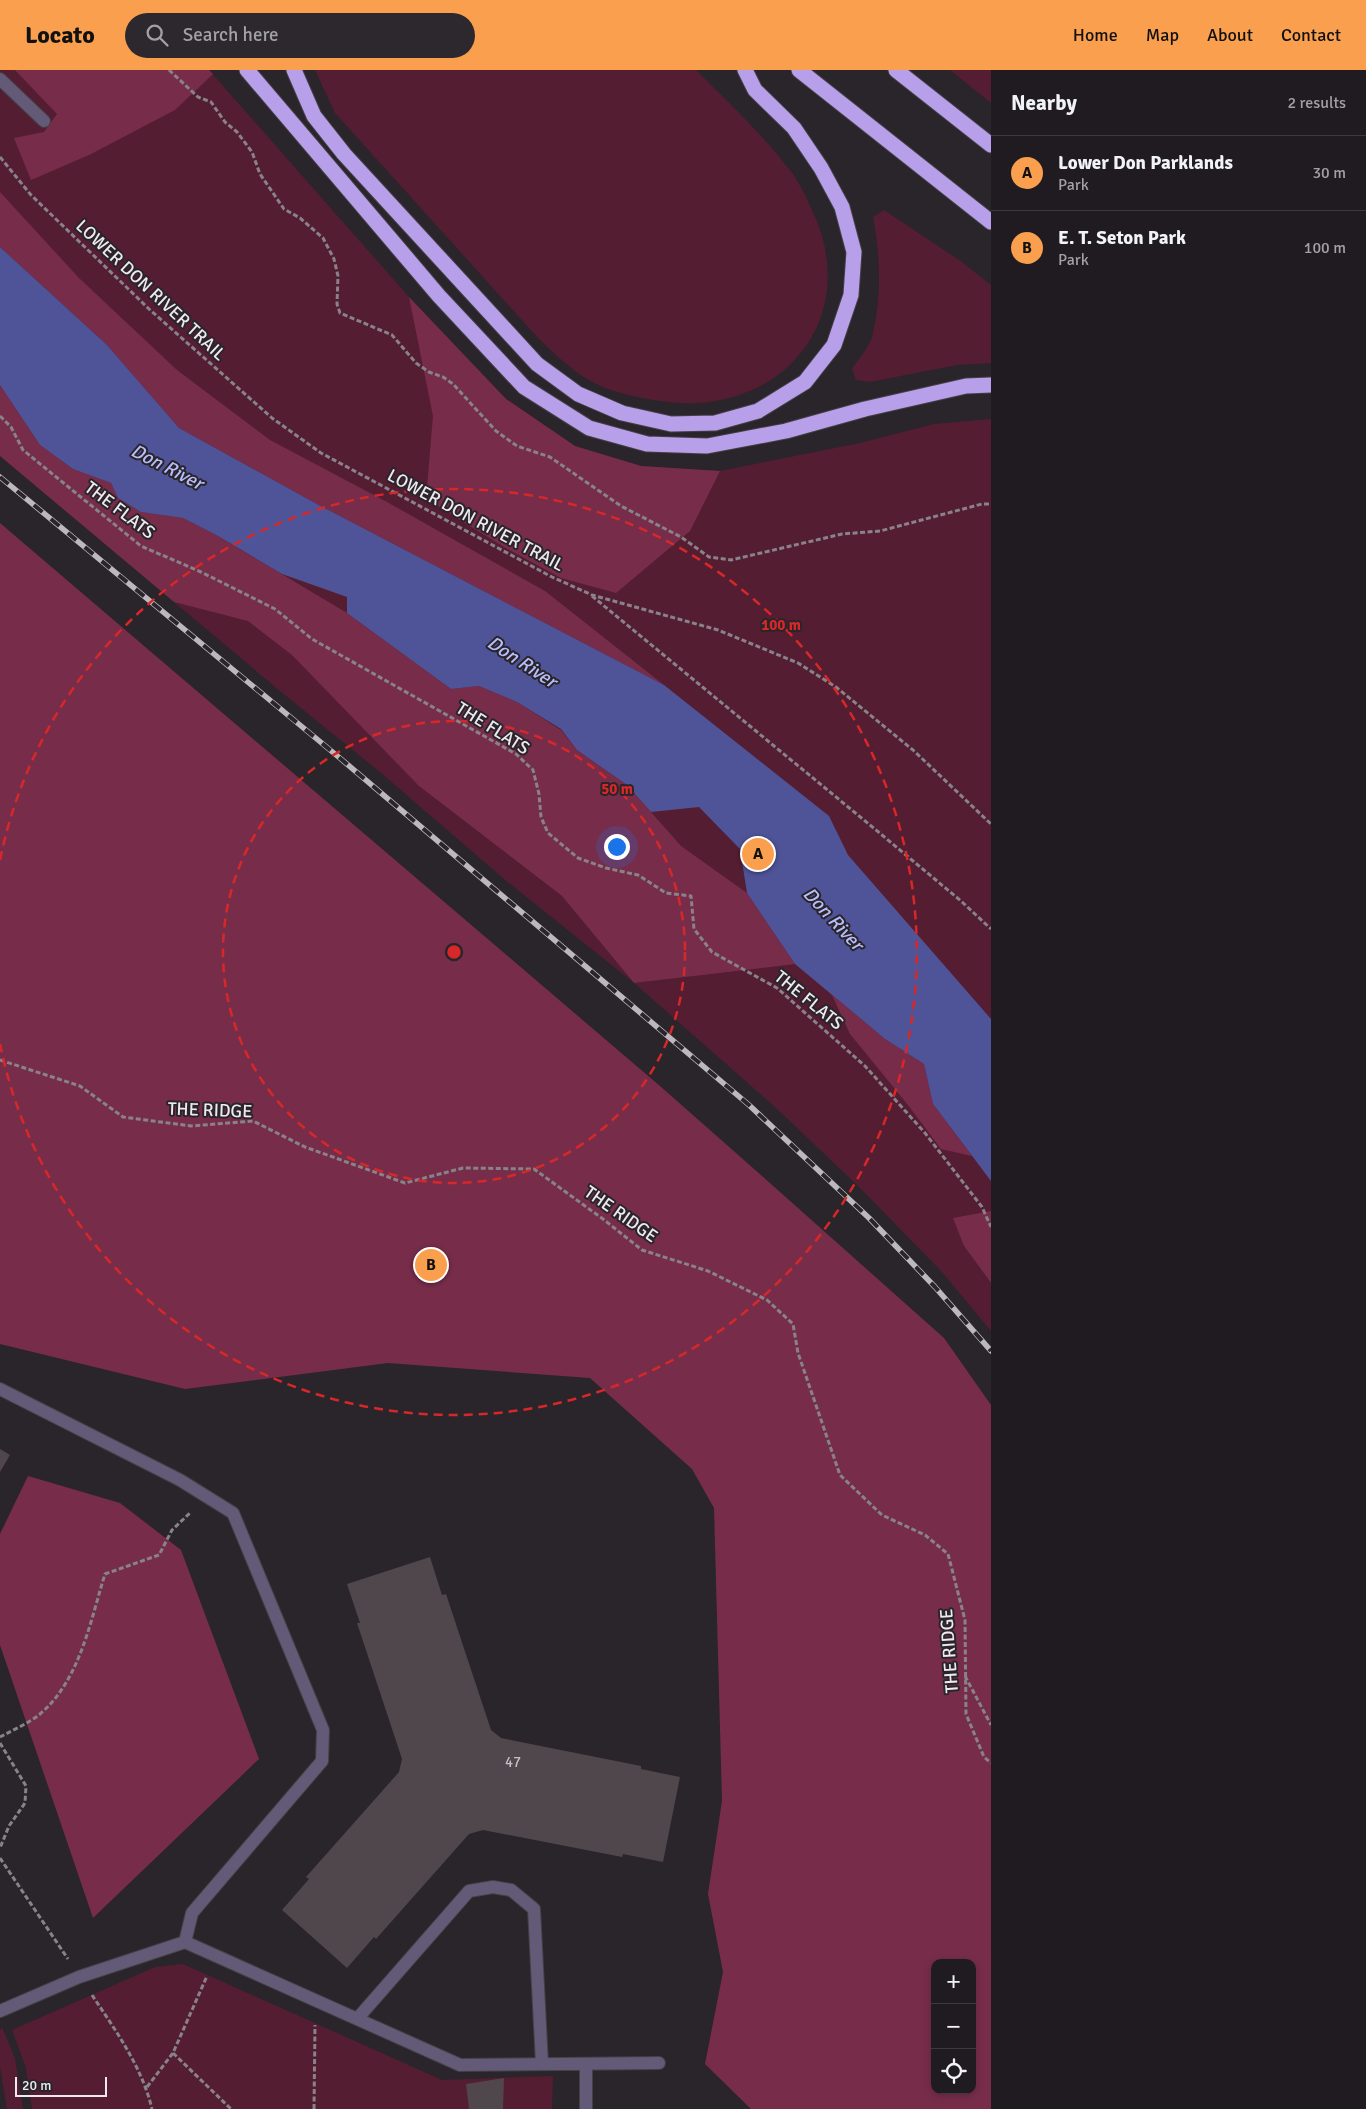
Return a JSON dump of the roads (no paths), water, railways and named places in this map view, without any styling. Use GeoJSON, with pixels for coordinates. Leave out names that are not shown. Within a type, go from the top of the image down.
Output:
{"type":"FeatureCollection","features":[{"type":"Feature","properties":{"kind":"highway"},"geometry":{"type":"LineString","coordinates":[[247,70],[439,296],[524,387],[589,428],[647,444],[707,446],[786,431],[865,409],[966,386],[991,385]]}},
{"type":"Feature","properties":{"kind":"highway"},"geometry":{"type":"LineString","coordinates":[[294,70],[314,116],[344,154],[537,364],[586,398],[622,414],[671,424],[715,422],[758,411],[804,382],[834,345],[851,295],[854,252],[842,207],[821,168],[794,128],[755,90],[745,70]]}},
{"type":"Feature","properties":{"kind":"highway"},"geometry":{"type":"LineString","coordinates":[[800,70],[991,222]]}},
{"type":"Feature","properties":{"kind":"highway"},"geometry":{"type":"LineString","coordinates":[[896,70],[991,145]]}},
{"type":"Feature","properties":{"kind":"lane"},"geometry":{"type":"LineString","coordinates":[[0,79],[44,121]]}},
{"type":"Feature","properties":{"kind":"lane"},"geometry":{"type":"LineString","coordinates":[[0,1389],[180,1480],[233,1513],[323,1730],[322,1761],[192,1913],[184,1942]]}},
{"type":"Feature","properties":{"kind":"lane"},"geometry":{"type":"LineString","coordinates":[[358,2020],[468,1891],[493,1888],[511,1890],[534,1909],[542,2064]]}},
{"type":"Feature","properties":{"kind":"lane"},"geometry":{"type":"LineString","coordinates":[[0,2011],[79,1977],[184,1942],[460,2065],[658,2063]]}},
{"type":"Feature","properties":{"kind":"lane"},"geometry":{"type":"LineString","coordinates":[[586,2064],[586,2109]]}},
{"type":"Feature","properties":{"kind":"water","name":"Don River"},"geometry":{"type":"Polygon","coordinates":[[[0,247],[107,345],[179,428],[315,503],[664,685],[829,816],[848,855],[991,1019],[991,1181],[933,1104],[924,1064],[885,1039],[795,964],[747,893],[740,849],[699,807],[651,812],[627,785],[577,750],[561,729],[517,702],[479,686],[451,689],[347,613],[347,597],[282,574],[218,536],[183,518],[141,512],[118,498],[111,483],[73,469],[40,445],[0,385],[0,247]]]}},
{"type":"Feature","properties":{"kind":"railway"},"geometry":{"type":"LineString","coordinates":[[0,477],[341,759],[749,1105],[869,1218],[935,1287],[991,1351]]}},
{"type":"Feature","properties":{"kind":"place","name":"Lower Don Parklands"},"geometry":{"type":"Point","coordinates":[758,854]}},
{"type":"Feature","properties":{"kind":"place","name":"E. T. Seton Park"},"geometry":{"type":"Point","coordinates":[431,1265]}}]}
